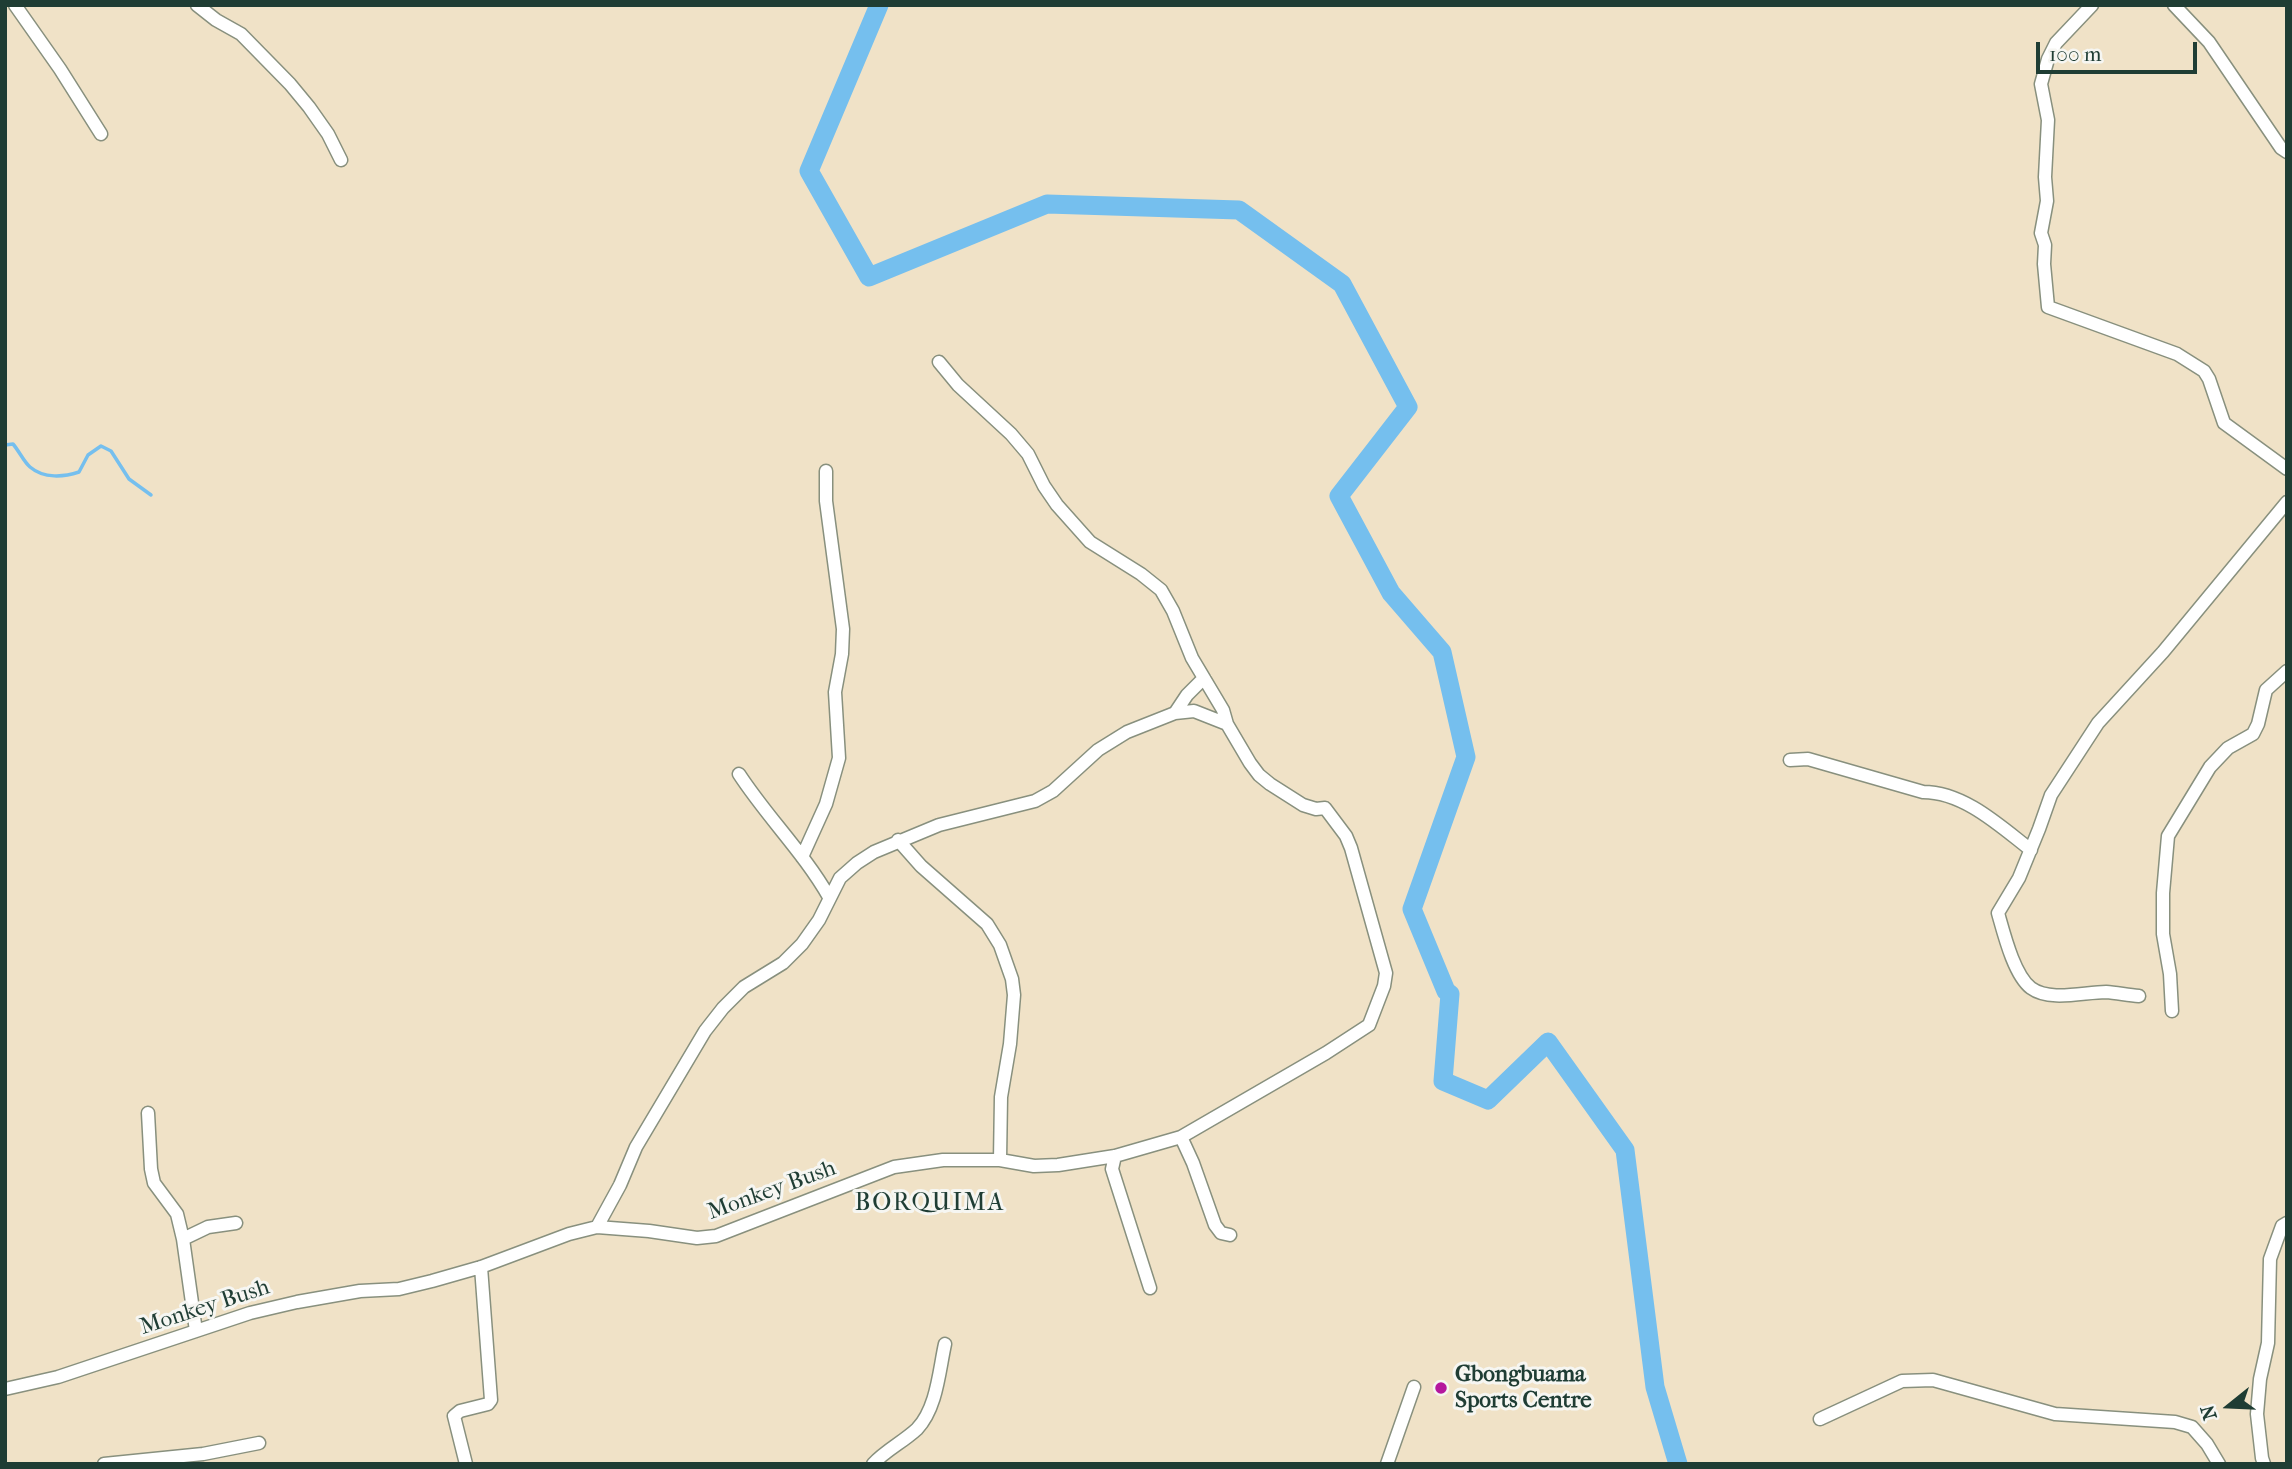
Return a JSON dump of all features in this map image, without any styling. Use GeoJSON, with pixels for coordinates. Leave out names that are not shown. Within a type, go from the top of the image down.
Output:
{"type":"FeatureCollection","features":[{"type":"Feature","properties":{"kind":"street"},"geometry":{"type":"LineString","coordinates":[[15,5],[102,134]]}},
{"type":"Feature","properties":{"kind":"street"},"geometry":{"type":"LineString","coordinates":[[197,5],[241,34],[290,85],[328,134],[341,160]]}},
{"type":"Feature","properties":{"kind":"street"},"geometry":{"type":"LineString","coordinates":[[2092,5],[2056,43],[2048,59],[2041,85],[2048,120],[2045,177],[2047,201],[2041,233],[2045,245],[2048,307],[2177,354],[2194,363],[2204,370],[2209,379],[2224,423],[2287,469]]}},
{"type":"Feature","properties":{"kind":"street"},"geometry":{"type":"LineString","coordinates":[[2174,5],[2209,42],[2281,148],[2287,152]]}},
{"type":"Feature","properties":{"kind":"street"},"geometry":{"type":"LineString","coordinates":[[939,362],[958,386],[1011,434],[1028,454],[1057,505],[1090,542],[1121,560],[1161,590],[1168,600],[1192,658],[1223,710],[1227,724]]}},
{"type":"Feature","properties":{"kind":"street"},"geometry":{"type":"LineString","coordinates":[[802,857],[826,804],[839,758],[835,692],[842,654],[843,629],[826,501],[826,471]]}},
{"type":"Feature","properties":{"kind":"street"},"geometry":{"type":"LineString","coordinates":[[2139,996],[2109,992],[2056,996],[2042,994],[2024,981],[2012,957],[1998,913],[2019,878],[2051,795],[2098,723],[2164,652],[2287,502]]}},
{"type":"Feature","properties":{"kind":"street"},"geometry":{"type":"LineString","coordinates":[[2172,1011],[2170,974],[2163,934],[2168,836],[2210,767],[2228,748],[2253,734],[2266,691],[2287,671]]}},
{"type":"Feature","properties":{"kind":"street"},"geometry":{"type":"LineString","coordinates":[[1175,713],[1187,695],[1204,678]]}},
{"type":"Feature","properties":{"kind":"street"},"geometry":{"type":"LineString","coordinates":[[597,1227],[620,1185],[636,1147],[705,1031],[744,987],[783,963],[802,944],[819,920],[841,878],[857,863],[898,840],[939,825],[1035,801],[1054,791],[1105,745],[1127,732],[1175,713],[1200,712],[1227,724]]}},
{"type":"Feature","properties":{"kind":"street","name":"Monkey Bush"},"geometry":{"type":"LineString","coordinates":[[5,1389],[58,1377],[250,1313],[360,1291],[399,1289],[481,1267],[569,1234],[597,1227],[697,1238],[716,1236],[894,1167],[943,1160],[1000,1160],[1034,1166],[1058,1165],[1115,1156],[1181,1137],[1369,1025],[1384,986],[1386,973],[1346,836],[1325,808],[1304,805],[1259,775],[1227,724]]}},
{"type":"Feature","properties":{"kind":"street"},"geometry":{"type":"LineString","coordinates":[[1790,760],[1808,759],[1923,792],[1938,792],[1964,803],[2031,850]]}},
{"type":"Feature","properties":{"kind":"street"},"geometry":{"type":"LineString","coordinates":[[740,775],[829,897]]}},
{"type":"Feature","properties":{"kind":"street"},"geometry":{"type":"LineString","coordinates":[[898,840],[921,866],[987,924],[1000,945],[1012,979],[1013,1012],[1001,1097],[1000,1160]]}},
{"type":"Feature","properties":{"kind":"street"},"geometry":{"type":"LineString","coordinates":[[148,1113],[154,1183],[177,1214],[197,1331]]}},
{"type":"Feature","properties":{"kind":"street"},"geometry":{"type":"LineString","coordinates":[[1181,1137],[1215,1225],[1221,1233],[1230,1235]]}},
{"type":"Feature","properties":{"kind":"street"},"geometry":{"type":"LineString","coordinates":[[1115,1156],[1112,1169],[1150,1288]]}},
{"type":"Feature","properties":{"kind":"street"},"geometry":{"type":"LineString","coordinates":[[183,1238],[208,1227],[236,1223]]}},
{"type":"Feature","properties":{"kind":"street"},"geometry":{"type":"LineString","coordinates":[[2264,1464],[2257,1414],[2260,1379],[2268,1343],[2270,1259],[2282,1226],[2287,1223]]}},
{"type":"Feature","properties":{"kind":"street"},"geometry":{"type":"LineString","coordinates":[[466,1464],[454,1416],[460,1411],[488,1404],[491,1400],[481,1267]]}},
{"type":"Feature","properties":{"kind":"street"},"geometry":{"type":"LineString","coordinates":[[873,1464],[885,1451],[916,1430],[923,1421],[933,1398],[945,1344]]}},
{"type":"Feature","properties":{"kind":"street"},"geometry":{"type":"LineString","coordinates":[[1820,1419],[1902,1381],[1933,1380],[2055,1414],[2175,1422],[2192,1427],[2219,1464]]}},
{"type":"Feature","properties":{"kind":"street"},"geometry":{"type":"LineString","coordinates":[[1387,1464],[1414,1387]]}},
{"type":"Feature","properties":{"kind":"street"},"geometry":{"type":"LineString","coordinates":[[104,1464],[203,1454],[259,1443]]}},
{"type":"Feature","properties":{"kind":"waterway"},"geometry":{"type":"LineString","coordinates":[[879,5],[809,171],[869,277],[1047,204],[1239,210],[1342,284],[1408,407],[1339,496],[1391,593],[1442,652],[1466,757],[1412,909],[1446,991],[1450,994],[1443,1081],[1488,1100],[1548,1042],[1625,1150],[1655,1387],[1678,1464]]}},
{"type":"Feature","properties":{"kind":"waterway"},"geometry":{"type":"LineString","coordinates":[[5,445],[13,444],[28,465],[36,471],[54,476],[79,472],[88,455],[101,446],[111,451],[129,479],[151,495]]}},
{"type":"Feature","properties":{"kind":"place","name":"Gbongbuama Sports Centre"},"geometry":{"type":"Point","coordinates":[1441,1388]}},
{"type":"Feature","properties":{"kind":"district","name":"BORQUIMA"},"geometry":{"type":"Point","coordinates":[930,1204]}}]}
